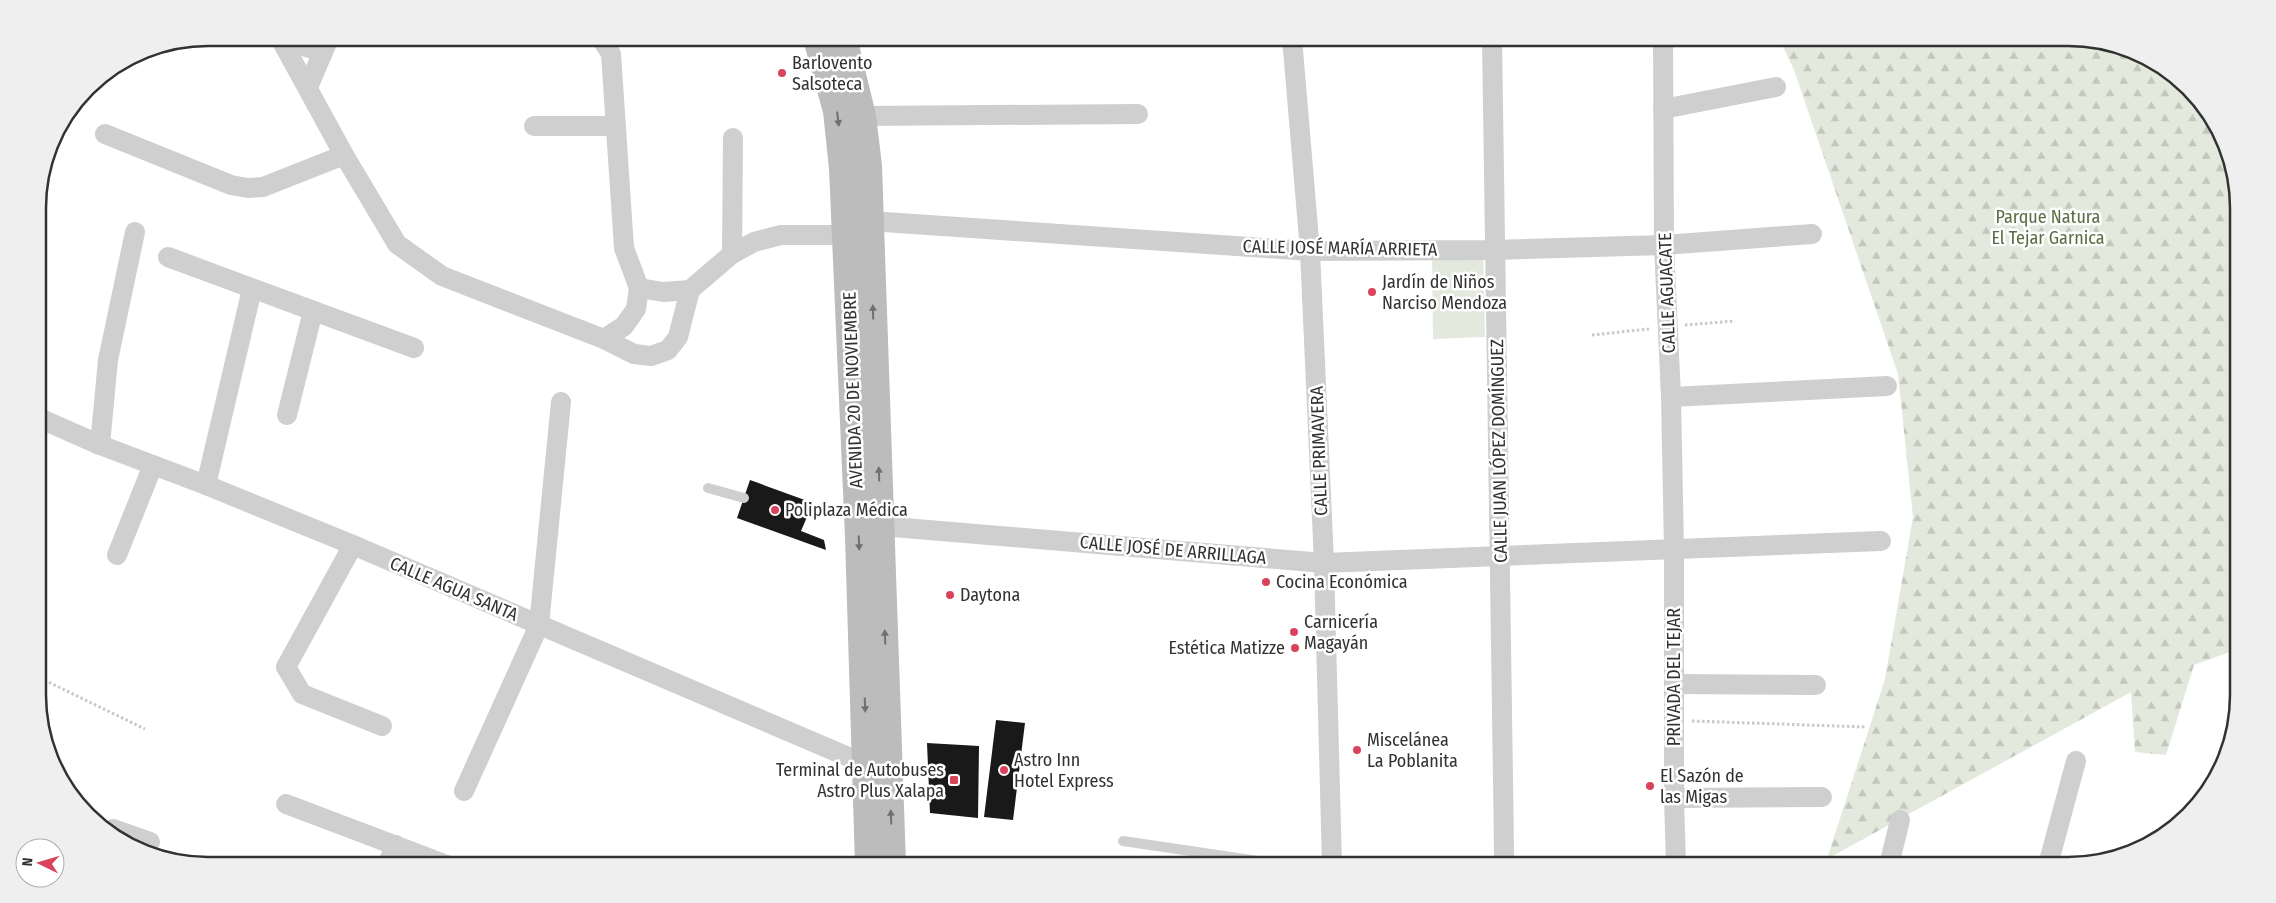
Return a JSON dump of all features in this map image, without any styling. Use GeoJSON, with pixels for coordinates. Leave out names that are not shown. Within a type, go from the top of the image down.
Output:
{"type":"FeatureCollection","features":[{"type":"Feature","properties":{"kind":"main road","name":"AVENIDA 20 DE NOVIEMBRE"},"geometry":{"type":"LineString","coordinates":[[819,47],[837,110],[843,168],[858,228],[881,526],[892,857]]}},
{"type":"Feature","properties":{"kind":"main road","name":"AVENIDA 20 DE NOVIEMBRE"},"geometry":{"type":"LineString","coordinates":[[845,47],[862,116],[868,166],[858,228],[869,857]]}},
{"type":"Feature","properties":{"kind":"street","name":"CALLE PRIMAVERA"},"geometry":{"type":"LineString","coordinates":[[1293,46],[1310,251],[1324,563],[1332,856]]}},
{"type":"Feature","properties":{"kind":"street","name":"CALLE JUAN LÓPEZ DOMÍNGUEZ"},"geometry":{"type":"LineString","coordinates":[[1492,46],[1504,856]]}},
{"type":"Feature","properties":{"kind":"street","name":"CALLE AGUACATE"},"geometry":{"type":"LineString","coordinates":[[1663,46],[1664,245],[1672,397],[1674,549]]}},
{"type":"Feature","properties":{"kind":"street"},"geometry":{"type":"LineString","coordinates":[[284,47],[344,155],[398,244],[442,276],[604,339],[634,354],[651,356],[668,350],[678,337],[690,290],[663,292],[639,288]]}},
{"type":"Feature","properties":{"kind":"street"},"geometry":{"type":"LineString","coordinates":[[308,87],[325,47]]}},
{"type":"Feature","properties":{"kind":"street"},"geometry":{"type":"LineString","coordinates":[[604,339],[624,326],[636,310],[639,288],[624,248],[611,54],[606,47]]}},
{"type":"Feature","properties":{"kind":"street"},"geometry":{"type":"LineString","coordinates":[[1663,109],[1776,87]]}},
{"type":"Feature","properties":{"kind":"street"},"geometry":{"type":"LineString","coordinates":[[862,116],[1138,114]]}},
{"type":"Feature","properties":{"kind":"street"},"geometry":{"type":"LineString","coordinates":[[534,126],[616,126]]}},
{"type":"Feature","properties":{"kind":"street"},"geometry":{"type":"LineString","coordinates":[[105,134],[231,185],[248,188],[263,186],[344,155]]}},
{"type":"Feature","properties":{"kind":"street"},"geometry":{"type":"LineString","coordinates":[[732,138],[732,254]]}},
{"type":"Feature","properties":{"kind":"street","name":"CALLE JOSÉ MARÍA ARRIETA"},"geometry":{"type":"LineString","coordinates":[[690,290],[732,254],[754,242],[781,235],[858,228],[1310,251],[1494,250],[1664,245],[1812,234]]}},
{"type":"Feature","properties":{"kind":"street"},"geometry":{"type":"LineString","coordinates":[[100,445],[108,360],[135,232]]}},
{"type":"Feature","properties":{"kind":"street"},"geometry":{"type":"LineString","coordinates":[[168,256],[414,348]]}},
{"type":"Feature","properties":{"kind":"street"},"geometry":{"type":"LineString","coordinates":[[206,485],[252,289]]}},
{"type":"Feature","properties":{"kind":"street"},"geometry":{"type":"LineString","coordinates":[[287,416],[313,311]]}},
{"type":"Feature","properties":{"kind":"street"},"geometry":{"type":"LineString","coordinates":[[1672,397],[1887,386]]}},
{"type":"Feature","properties":{"kind":"street"},"geometry":{"type":"LineString","coordinates":[[464,791],[539,625],[561,402]]}},
{"type":"Feature","properties":{"kind":"street","name":"CALLE AGUA SANTA"},"geometry":{"type":"LineString","coordinates":[[47,421],[100,445],[206,485],[353,545],[867,765]]}},
{"type":"Feature","properties":{"kind":"street"},"geometry":{"type":"LineString","coordinates":[[117,556],[153,465]]}},
{"type":"Feature","properties":{"kind":"street","name":"CALLE JOSÉ DE ARRILLAGA"},"geometry":{"type":"LineString","coordinates":[[881,526],[1324,563],[1881,542]]}},
{"type":"Feature","properties":{"kind":"street"},"geometry":{"type":"LineString","coordinates":[[353,545],[286,667],[302,694],[382,726]]}},
{"type":"Feature","properties":{"kind":"street","name":"PRIVADA DEL TEJAR"},"geometry":{"type":"LineString","coordinates":[[1674,549],[1676,856]]}},
{"type":"Feature","properties":{"kind":"street"},"geometry":{"type":"LineString","coordinates":[[1674,684],[1816,686]]}},
{"type":"Feature","properties":{"kind":"street"},"geometry":{"type":"LineString","coordinates":[[2050,856],[2076,761]]}},
{"type":"Feature","properties":{"kind":"street"},"geometry":{"type":"LineString","coordinates":[[1674,798],[1822,797]]}},
{"type":"Feature","properties":{"kind":"street"},"geometry":{"type":"LineString","coordinates":[[286,804],[425,857]]}},
{"type":"Feature","properties":{"kind":"street"},"geometry":{"type":"LineString","coordinates":[[1891,856],[1900,820]]}},
{"type":"Feature","properties":{"kind":"street"},"geometry":{"type":"LineString","coordinates":[[126,833],[150,842]]}},
{"type":"Feature","properties":{"kind":"street"},"geometry":{"type":"LineString","coordinates":[[391,857],[396,845]]}},
{"type":"Feature","properties":{"kind":"lane"},"geometry":{"type":"LineString","coordinates":[[708,488],[744,498]]}},
{"type":"Feature","properties":{"kind":"lane"},"geometry":{"type":"LineString","coordinates":[[1123,841],[1228,856]]}},
{"type":"Feature","properties":{"kind":"path"},"geometry":{"type":"LineString","coordinates":[[46,681],[145,729]]}},
{"type":"Feature","properties":{"kind":"path"},"geometry":{"type":"LineString","coordinates":[[1674,721],[1866,728]]}},
{"type":"Feature","properties":{"kind":"green space","name":"Parque Natura El Tejar Garnica"},"geometry":{"type":"Polygon","coordinates":[[[1783,46],[2068,46],[2099,49],[2120,55],[2158,74],[2175,86],[2190,101],[2213,137],[2221,156],[2227,177],[2230,208],[2230,652],[2194,665],[2166,755],[2135,752],[2131,692],[1832,856],[1828,856],[1885,679],[1913,517],[1898,374],[1794,70],[1783,46]]]}},
{"type":"Feature","properties":{"kind":"green space"},"geometry":{"type":"Polygon","coordinates":[[[1483,245],[1485,337],[1433,339],[1432,246],[1483,245]]]}},
{"type":"Feature","properties":{"kind":"building","name":"Poliplaza Médica"},"geometry":{"type":"Polygon","coordinates":[[[750,480],[813,503],[801,531],[824,540],[826,550],[737,518],[750,480]]]}},
{"type":"Feature","properties":{"kind":"building","name":"Astro Inn Hotel Express"},"geometry":{"type":"Polygon","coordinates":[[[996,720],[1025,723],[1013,820],[984,817],[996,720]]]}},
{"type":"Feature","properties":{"kind":"building","name":"Terminal de Autobuses Astro Plus Xalapa"},"geometry":{"type":"Polygon","coordinates":[[[927,743],[979,746],[978,818],[930,813],[927,743]]]}},
{"type":"Feature","properties":{"kind":"place","name":"Barlovento Salsoteca"},"geometry":{"type":"Point","coordinates":[782,73]}},
{"type":"Feature","properties":{"kind":"place","name":"Jardín de Niños Narciso Mendoza"},"geometry":{"type":"Point","coordinates":[1372,292]}},
{"type":"Feature","properties":{"kind":"place","name":"Poliplaza Médica"},"geometry":{"type":"Point","coordinates":[775,510]}},
{"type":"Feature","properties":{"kind":"place","name":"Cocina Económica"},"geometry":{"type":"Point","coordinates":[1266,582]}},
{"type":"Feature","properties":{"kind":"place","name":"Daytona"},"geometry":{"type":"Point","coordinates":[950,595]}},
{"type":"Feature","properties":{"kind":"place","name":"Carnicería Magayán"},"geometry":{"type":"Point","coordinates":[1294,632]}},
{"type":"Feature","properties":{"kind":"place","name":"Estética Matizze"},"geometry":{"type":"Point","coordinates":[1295,648]}},
{"type":"Feature","properties":{"kind":"place","name":"Miscelánea La Poblanita"},"geometry":{"type":"Point","coordinates":[1357,750]}},
{"type":"Feature","properties":{"kind":"place","name":"Astro Inn Hotel Express"},"geometry":{"type":"Point","coordinates":[1004,770]}},
{"type":"Feature","properties":{"kind":"place","name":"Terminal de Autobuses Astro Plus Xalapa"},"geometry":{"type":"Point","coordinates":[954,780]}},
{"type":"Feature","properties":{"kind":"place","name":"El Sazón de las Migas"},"geometry":{"type":"Point","coordinates":[1650,786]}}]}
